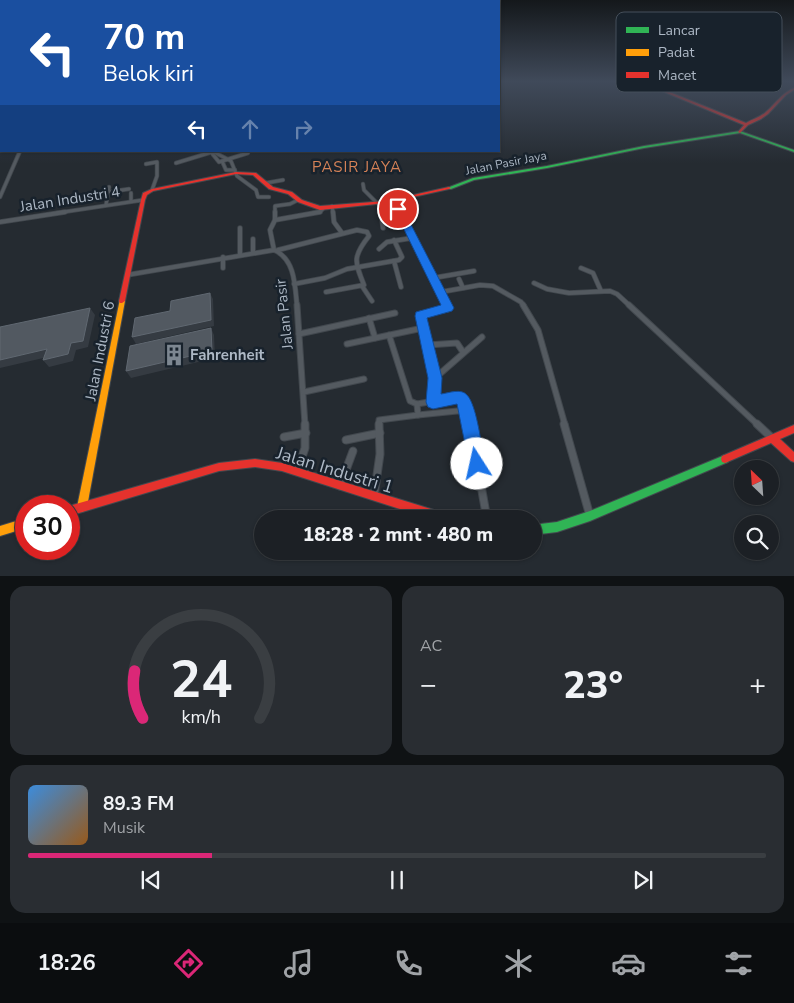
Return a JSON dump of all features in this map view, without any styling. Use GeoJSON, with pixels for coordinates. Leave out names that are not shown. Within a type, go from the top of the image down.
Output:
{"type":"FeatureCollection","features":[{"type":"Feature","properties":{"kind":"street"},"geometry":{"type":"LineString","coordinates":[[710,109],[745,124]]}},
{"type":"Feature","properties":{"kind":"street"},"geometry":{"type":"LineString","coordinates":[[772,109],[766,115],[745,124],[740,132],[794,151]]}},
{"type":"Feature","properties":{"kind":"street","name":"Jalan Pasir Jaya"},"geometry":{"type":"LineString","coordinates":[[152,190],[236,171],[254,174],[271,188],[290,193],[298,200],[320,208],[364,206],[377,203],[387,204],[443,190],[473,179],[547,167],[644,146],[740,132]]}},
{"type":"Feature","properties":{"kind":"street"},"geometry":{"type":"LineString","coordinates":[[0,197],[20,152]]}},
{"type":"Feature","properties":{"kind":"street"},"geometry":{"type":"LineString","coordinates":[[212,152],[217,160],[222,161],[248,153]]}},
{"type":"Feature","properties":{"kind":"street"},"geometry":{"type":"LineString","coordinates":[[176,162],[212,152],[228,159],[237,176],[256,190],[258,197],[269,197]]}},
{"type":"Feature","properties":{"kind":"street"},"geometry":{"type":"LineString","coordinates":[[222,161],[226,170],[236,171]]}},
{"type":"Feature","properties":{"kind":"street"},"geometry":{"type":"LineString","coordinates":[[143,200],[145,194],[152,190],[157,176],[157,162],[146,164]]}},
{"type":"Feature","properties":{"kind":"street"},"geometry":{"type":"LineString","coordinates":[[266,183],[284,180]]}},
{"type":"Feature","properties":{"kind":"street"},"geometry":{"type":"LineString","coordinates":[[363,184],[364,190],[377,203]]}},
{"type":"Feature","properties":{"kind":"street"},"geometry":{"type":"LineString","coordinates":[[106,205],[109,190],[120,188],[130,191],[131,201]]}},
{"type":"Feature","properties":{"kind":"street","name":"Jalan Industri 4"},"geometry":{"type":"LineString","coordinates":[[0,222],[143,200]]}},
{"type":"Feature","properties":{"kind":"street","name":"Jalan Industri 6"},"geometry":{"type":"LineString","coordinates":[[82,507],[143,200]]}},
{"type":"Feature","properties":{"kind":"street"},"geometry":{"type":"LineString","coordinates":[[275,220],[275,206],[290,204],[298,200]]}},
{"type":"Feature","properties":{"kind":"street"},"geometry":{"type":"LineString","coordinates":[[382,228],[380,213],[387,204],[398,209],[448,308],[421,314],[435,378],[433,402]]}},
{"type":"Feature","properties":{"kind":"street"},"geometry":{"type":"LineString","coordinates":[[332,206],[334,222],[342,234]]}},
{"type":"Feature","properties":{"kind":"street"},"geometry":{"type":"LineString","coordinates":[[276,250],[270,229],[270,225],[275,220],[311,215],[322,211],[320,208]]}},
{"type":"Feature","properties":{"kind":"street"},"geometry":{"type":"LineString","coordinates":[[240,228],[240,255]]}},
{"type":"Feature","properties":{"kind":"street"},"geometry":{"type":"LineString","coordinates":[[127,275],[175,263],[276,250],[363,230],[369,236],[357,251],[357,268],[364,284],[362,286],[372,301]]}},
{"type":"Feature","properties":{"kind":"street"},"geometry":{"type":"LineString","coordinates":[[253,238],[253,253]]}},
{"type":"Feature","properties":{"kind":"street"},"geometry":{"type":"LineString","coordinates":[[379,249],[387,242],[412,238]]}},
{"type":"Feature","properties":{"kind":"street"},"geometry":{"type":"LineString","coordinates":[[294,284],[325,278],[347,269],[399,260],[402,258],[394,240]]}},
{"type":"Feature","properties":{"kind":"street","name":"Jalan Pasir"},"geometry":{"type":"LineString","coordinates":[[276,250],[291,265],[299,334],[306,433],[305,448],[297,472]]}},
{"type":"Feature","properties":{"kind":"street"},"geometry":{"type":"LineString","coordinates":[[223,257],[223,268]]}},
{"type":"Feature","properties":{"kind":"street"},"geometry":{"type":"LineString","coordinates":[[394,261],[401,287]]}},
{"type":"Feature","properties":{"kind":"street"},"geometry":{"type":"LineString","coordinates":[[581,268],[593,272],[601,291]]}},
{"type":"Feature","properties":{"kind":"street"},"geometry":{"type":"LineString","coordinates":[[433,278],[474,271]]}},
{"type":"Feature","properties":{"kind":"street"},"geometry":{"type":"LineString","coordinates":[[459,279],[463,288]]}},
{"type":"Feature","properties":{"kind":"street"},"geometry":{"type":"LineString","coordinates":[[534,283],[548,290],[560,292],[589,293],[601,291],[617,294],[794,458]]}},
{"type":"Feature","properties":{"kind":"street"},"geometry":{"type":"LineString","coordinates":[[441,292],[490,285],[521,302],[538,330],[590,516]]}},
{"type":"Feature","properties":{"kind":"street"},"geometry":{"type":"LineString","coordinates":[[326,292],[362,286]]}},
{"type":"Feature","properties":{"kind":"street"},"geometry":{"type":"LineString","coordinates":[[299,334],[395,313]]}},
{"type":"Feature","properties":{"kind":"street"},"geometry":{"type":"LineString","coordinates":[[369,318],[376,338]]}},
{"type":"Feature","properties":{"kind":"street"},"geometry":{"type":"LineString","coordinates":[[346,344],[423,328]]}},
{"type":"Feature","properties":{"kind":"street"},"geometry":{"type":"LineString","coordinates":[[389,335],[410,401],[417,404],[458,397],[462,400],[467,410],[485,510]]}},
{"type":"Feature","properties":{"kind":"street"},"geometry":{"type":"LineString","coordinates":[[435,378],[482,337]]}},
{"type":"Feature","properties":{"kind":"street"},"geometry":{"type":"LineString","coordinates":[[428,345],[457,343],[463,352]]}},
{"type":"Feature","properties":{"kind":"street"},"geometry":{"type":"LineString","coordinates":[[304,392],[364,379]]}},
{"type":"Feature","properties":{"kind":"street"},"geometry":{"type":"LineString","coordinates":[[417,404],[418,415]]}},
{"type":"Feature","properties":{"kind":"street"},"geometry":{"type":"LineString","coordinates":[[374,497],[380,454],[379,420],[467,410]]}},
{"type":"Feature","properties":{"kind":"street"},"geometry":{"type":"LineString","coordinates":[[542,529],[557,527],[590,516],[794,429]]}},
{"type":"Feature","properties":{"kind":"street"},"geometry":{"type":"LineString","coordinates":[[346,440],[380,432]]}},
{"type":"Feature","properties":{"kind":"street"},"geometry":{"type":"LineString","coordinates":[[284,437],[306,433]]}},
{"type":"Feature","properties":{"kind":"street"},"geometry":{"type":"LineString","coordinates":[[340,486],[353,451]]}},
{"type":"Feature","properties":{"kind":"street","name":"Jalan Industri 1"},"geometry":{"type":"LineString","coordinates":[[82,507],[219,467],[254,463],[297,472],[417,510]]}},
{"type":"Feature","properties":{"kind":"street"},"geometry":{"type":"LineString","coordinates":[[0,531],[15,526]]}},
{"type":"Feature","properties":{"kind":"building","name":"Fahrenheit"},"geometry":{"type":"Polygon","coordinates":[[[210,293],[211,320],[132,337],[135,318],[170,311],[171,301],[210,293]]]}},
{"type":"Feature","properties":{"kind":"building"},"geometry":{"type":"Polygon","coordinates":[[[90,308],[83,341],[71,343],[68,354],[43,360],[47,349],[0,360],[0,327],[90,308]]]}},
{"type":"Feature","properties":{"kind":"building","name":"Fahrenheit"},"geometry":{"type":"Polygon","coordinates":[[[211,328],[212,351],[126,371],[130,346],[211,328]]]}},
{"type":"Feature","properties":{"kind":"traffic: fast"},"geometry":{"type":"LineString","coordinates":[[449,188],[473,179],[547,167],[644,147],[740,132],[794,151]]}},
{"type":"Feature","properties":{"kind":"traffic: fast"},"geometry":{"type":"LineString","coordinates":[[542,529],[557,527],[590,516],[725,459]]}},
{"type":"Feature","properties":{"kind":"traffic: slow"},"geometry":{"type":"LineString","coordinates":[[82,507],[122,301]]}},
{"type":"Feature","properties":{"kind":"traffic: slow"},"geometry":{"type":"LineString","coordinates":[[0,531],[15,526]]}},
{"type":"Feature","properties":{"kind":"traffic: jam"},"geometry":{"type":"LineString","coordinates":[[708,109],[745,124]]}},
{"type":"Feature","properties":{"kind":"traffic: jam"},"geometry":{"type":"LineString","coordinates":[[740,132],[747,124],[760,118],[771,109]]}},
{"type":"Feature","properties":{"kind":"traffic: jam"},"geometry":{"type":"LineString","coordinates":[[122,301],[143,200],[145,194],[152,190],[236,173],[254,174],[271,188],[290,193],[300,201],[320,208],[386,202],[449,188]]}},
{"type":"Feature","properties":{"kind":"traffic: jam"},"geometry":{"type":"LineString","coordinates":[[725,459],[794,429]]}},
{"type":"Feature","properties":{"kind":"traffic: jam"},"geometry":{"type":"LineString","coordinates":[[772,438],[794,458]]}},
{"type":"Feature","properties":{"kind":"traffic: jam"},"geometry":{"type":"LineString","coordinates":[[80,508],[219,467],[255,463],[282,467],[418,510]]}},
{"type":"Feature","properties":{"kind":"place","name":"Fahrenheit"},"geometry":{"type":"Point","coordinates":[174,355]}},
{"type":"Feature","properties":{"kind":"district","name":"PASIR JAYA"},"geometry":{"type":"Point","coordinates":[357,167]}},
{"type":"Feature","properties":{"kind":"route"},"geometry":{"type":"LineString","coordinates":[[398,209],[448,308],[421,314],[435,378],[433,402],[458,397],[462,400],[467,410],[477,464]]}}]}
